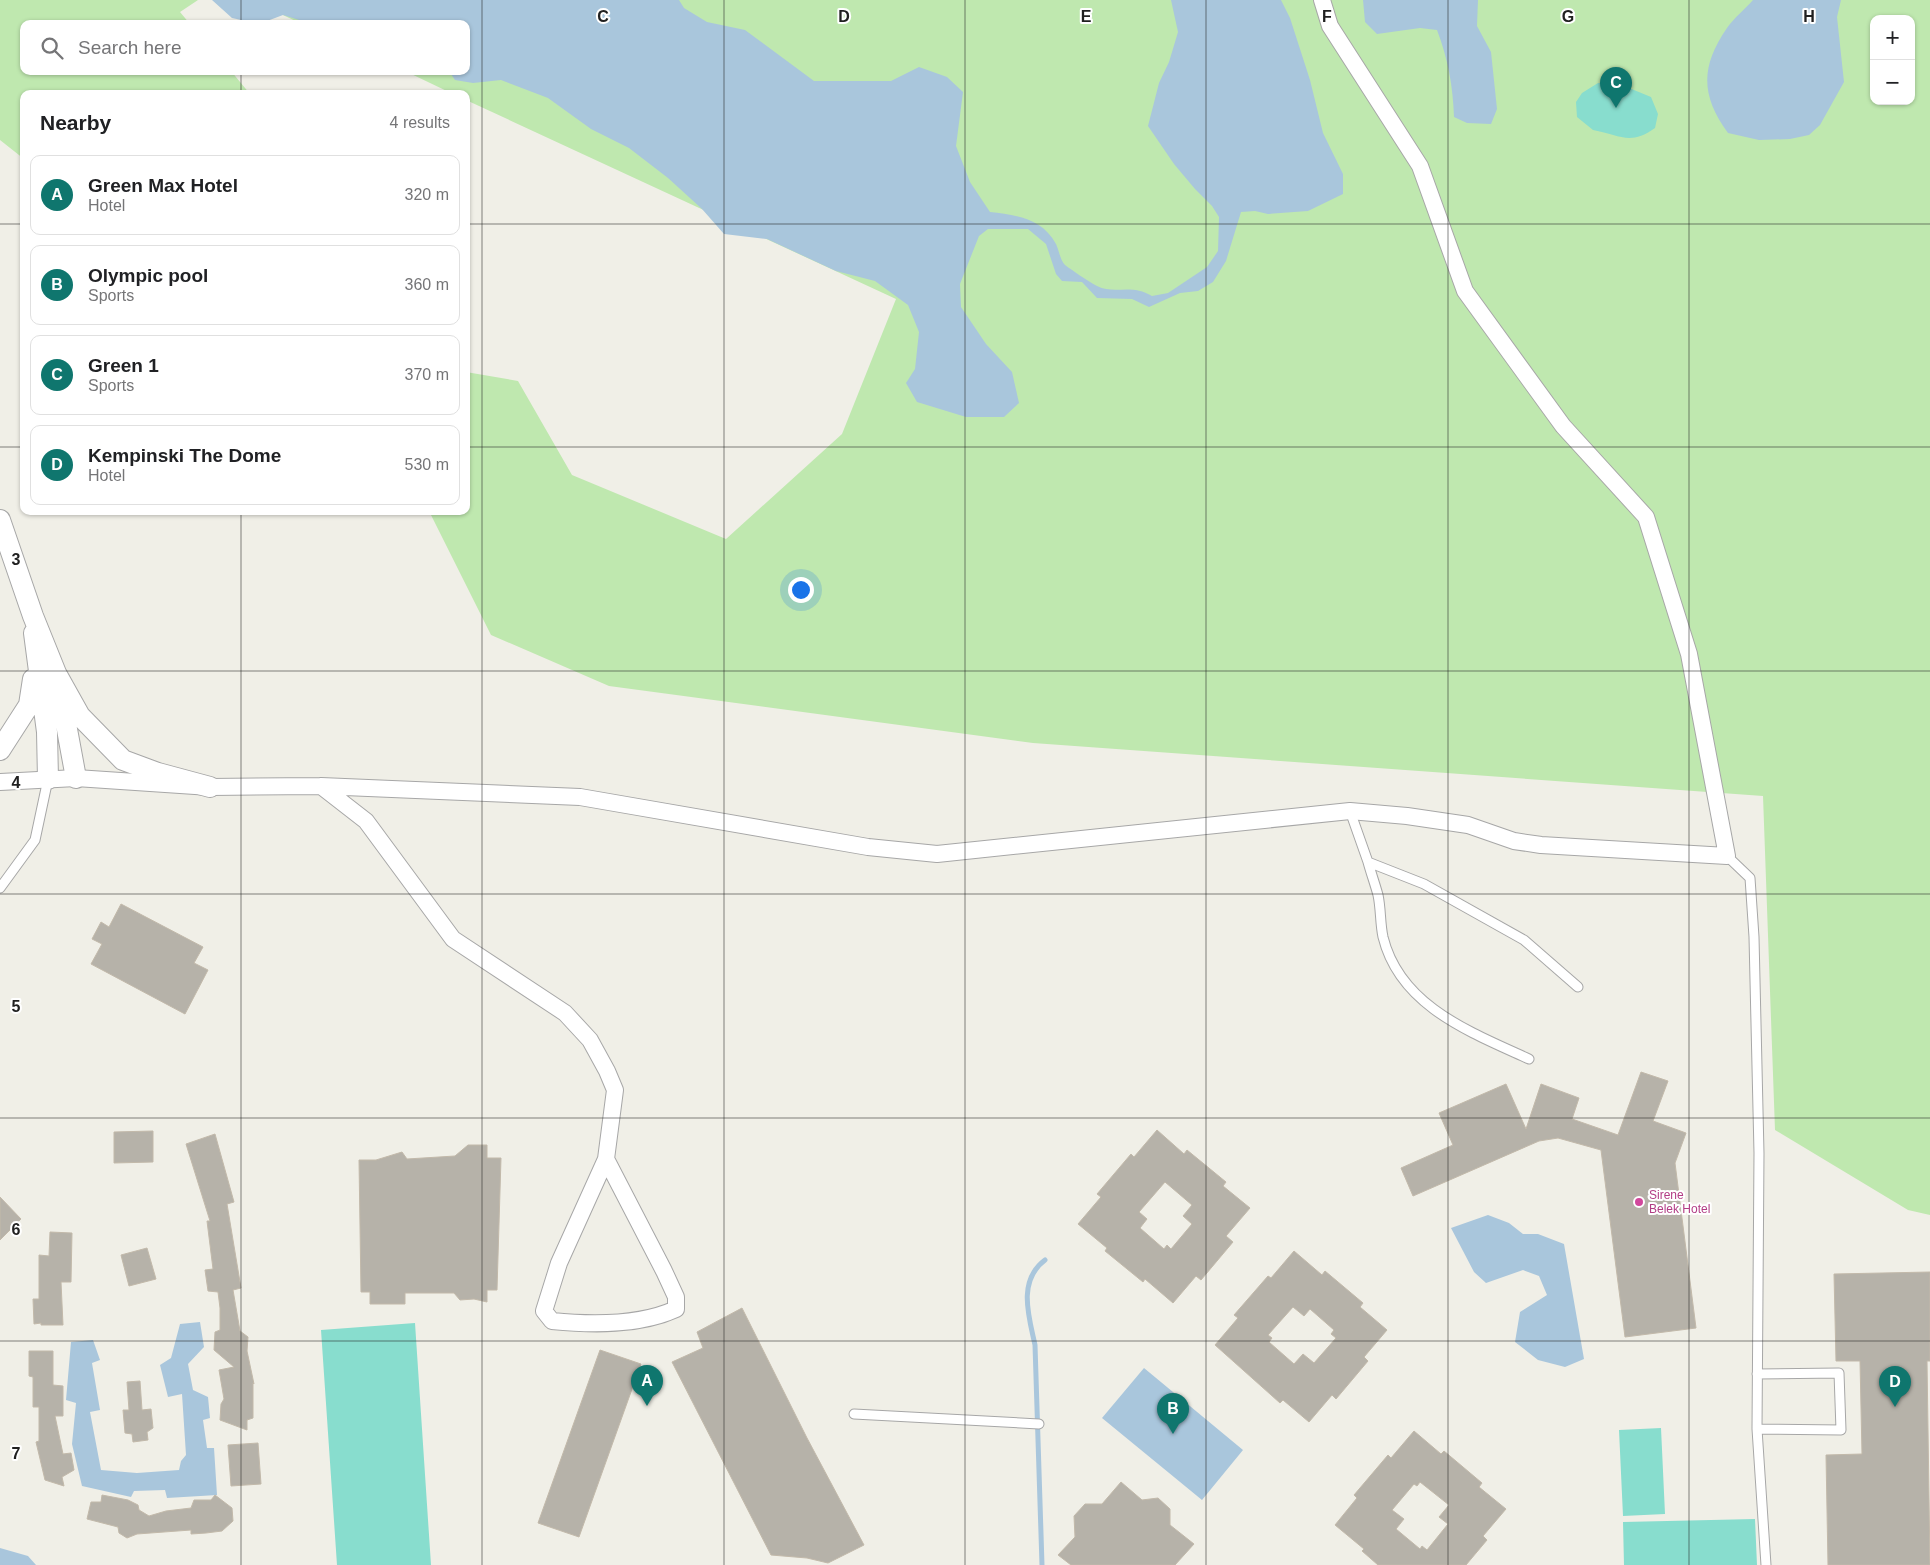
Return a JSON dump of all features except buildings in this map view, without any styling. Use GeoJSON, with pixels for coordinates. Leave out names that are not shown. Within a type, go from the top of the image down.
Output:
{"type":"FeatureCollection","features":[{"type":"Feature","properties":{"kind":"street"},"geometry":{"type":"LineString","coordinates":[[0,782],[76,778],[210,786],[321,786],[580,797],[868,847],[937,854],[1350,811],[1407,816],[1468,825],[1514,841],[1541,845],[1727,856],[1689,654],[1646,516],[1563,426],[1465,291],[1420,166],[1330,26],[1322,0]]}},
{"type":"Feature","properties":{"kind":"street"},"geometry":{"type":"LineString","coordinates":[[0,520],[33,616],[56,673],[80,716],[123,760],[158,773],[210,786]]}},
{"type":"Feature","properties":{"kind":"street"},"geometry":{"type":"LineString","coordinates":[[33,616],[36,662],[46,732],[48,779]]}},
{"type":"Feature","properties":{"kind":"street"},"geometry":{"type":"LineString","coordinates":[[0,750],[29,705],[36,662]]}},
{"type":"Feature","properties":{"kind":"street"},"geometry":{"type":"LineString","coordinates":[[56,673],[76,778]]}},
{"type":"Feature","properties":{"kind":"street"},"geometry":{"type":"LineString","coordinates":[[321,786],[366,822],[453,939],[565,1013],[590,1040],[607,1071],[615,1090],[606,1159],[559,1263],[544,1311],[552,1321],[583,1324],[656,1318],[676,1309],[676,1297],[664,1271],[606,1159]]}},
{"type":"Feature","properties":{"kind":"lane"},"geometry":{"type":"LineString","coordinates":[[0,888],[35,840],[48,779]]}},
{"type":"Feature","properties":{"kind":"lane"},"geometry":{"type":"LineString","coordinates":[[1350,811],[1378,895],[1383,937],[1394,967],[1418,998],[1457,1026],[1528,1059]]}},
{"type":"Feature","properties":{"kind":"lane"},"geometry":{"type":"LineString","coordinates":[[1727,856],[1750,878],[1754,937],[1759,1153],[1757,1429],[1766,1565]]}},
{"type":"Feature","properties":{"kind":"lane"},"geometry":{"type":"LineString","coordinates":[[1368,862],[1424,884],[1524,940],[1578,987]]}},
{"type":"Feature","properties":{"kind":"lane"},"geometry":{"type":"LineString","coordinates":[[1757,1374],[1839,1373],[1841,1430],[1757,1429]]}},
{"type":"Feature","properties":{"kind":"lane"},"geometry":{"type":"LineString","coordinates":[[854,1414],[1038,1424]]}},
{"type":"Feature","properties":{"kind":"green space"},"geometry":{"type":"Polygon","coordinates":[[[0,0],[198,0],[180,12],[187,20],[20,20],[20,75],[234,75],[247,90],[20,90],[20,156],[0,140],[0,0]]]}},
{"type":"Feature","properties":{"kind":"green space"},"geometry":{"type":"Polygon","coordinates":[[[251,0],[1930,0],[1930,1215],[1908,1210],[1775,1130],[1763,796],[1033,743],[609,686],[491,635],[431,515],[470,515],[470,373],[518,381],[572,475],[726,539],[842,434],[896,299],[470,102],[470,90],[445,90],[413,75],[470,75],[470,20],[294,20],[251,0]]]}},
{"type":"Feature","properties":{"kind":"shaded area"},"geometry":{"type":"Polygon","coordinates":[[[212,0],[679,0],[684,8],[707,22],[745,30],[814,81],[891,81],[919,67],[947,77],[963,92],[956,146],[970,182],[990,212],[1028,219],[1036,223],[1050,235],[1065,265],[1097,286],[1110,290],[1137,290],[1152,296],[1168,293],[1207,267],[1218,251],[1219,217],[1212,206],[1174,164],[1148,126],[1159,83],[1169,62],[1178,32],[1171,0],[1281,0],[1290,18],[1310,80],[1323,133],[1343,174],[1343,194],[1308,211],[1268,214],[1255,211],[1241,212],[1226,261],[1213,282],[1198,291],[1180,293],[1149,307],[1132,299],[1097,298],[1082,282],[1062,281],[1056,274],[1046,244],[1028,229],[988,229],[979,236],[960,284],[961,307],[986,344],[1012,372],[1019,403],[1004,417],[966,417],[917,402],[906,383],[915,369],[919,332],[908,305],[875,281],[836,271],[767,239],[724,234],[702,209],[668,178],[629,148],[591,129],[548,98],[501,80],[473,83],[455,80],[452,75],[470,75],[470,20],[299,20],[283,15],[270,20],[241,20],[232,18],[212,0]]]}},
{"type":"Feature","properties":{"kind":"shaded area"},"geometry":{"type":"Polygon","coordinates":[[[1363,0],[1478,0],[1477,26],[1491,52],[1497,109],[1491,124],[1467,123],[1454,117],[1449,73],[1437,30],[1420,28],[1377,34],[1365,22],[1363,0]]]}},
{"type":"Feature","properties":{"kind":"shaded area"},"geometry":{"type":"Polygon","coordinates":[[[1753,0],[1841,0],[1837,17],[1844,82],[1820,125],[1809,135],[1790,139],[1759,140],[1728,133],[1713,106],[1707,81],[1712,56],[1727,28],[1753,0]]]}},
{"type":"Feature","properties":{"kind":"shaded area"},"geometry":{"type":"Polygon","coordinates":[[[1598,83],[1617,83],[1651,97],[1658,114],[1655,128],[1639,137],[1632,138],[1593,130],[1577,117],[1576,102],[1582,93],[1598,83]]]}},
{"type":"Feature","properties":{"kind":"shaded area"},"geometry":{"type":"Polygon","coordinates":[[[1488,1215],[1509,1223],[1523,1234],[1538,1234],[1564,1244],[1584,1359],[1565,1367],[1538,1360],[1515,1342],[1520,1312],[1547,1295],[1539,1276],[1523,1270],[1486,1283],[1474,1272],[1451,1228],[1488,1215]]]}},
{"type":"Feature","properties":{"kind":"shaded area"},"geometry":{"type":"Polygon","coordinates":[[[200,1322],[204,1347],[188,1364],[193,1390],[208,1397],[210,1418],[203,1420],[207,1448],[214,1448],[217,1495],[167,1498],[165,1490],[134,1491],[131,1497],[82,1486],[72,1444],[76,1403],[66,1400],[71,1342],[93,1340],[100,1360],[92,1363],[100,1410],[90,1412],[101,1470],[137,1473],[179,1470],[181,1461],[186,1455],[182,1394],[168,1397],[160,1365],[171,1358],[180,1324],[200,1322]]]}},
{"type":"Feature","properties":{"kind":"shaded area"},"geometry":{"type":"Polygon","coordinates":[[[415,1323],[431,1565],[337,1565],[321,1330],[415,1323]]]}},
{"type":"Feature","properties":{"kind":"shaded area"},"geometry":{"type":"Polygon","coordinates":[[[1144,1368],[1243,1450],[1202,1500],[1102,1418],[1144,1368]]]}},
{"type":"Feature","properties":{"kind":"shaded area"},"geometry":{"type":"Polygon","coordinates":[[[1661,1428],[1665,1514],[1623,1516],[1619,1430],[1661,1428]]]}},
{"type":"Feature","properties":{"kind":"shaded area"},"geometry":{"type":"Polygon","coordinates":[[[1755,1519],[1757,1565],[1624,1565],[1623,1522],[1755,1519]]]}},
{"type":"Feature","properties":{"kind":"shaded area"},"geometry":{"type":"Polygon","coordinates":[[[0,1548],[28,1556],[36,1565],[0,1565],[0,1548]]]}},
{"type":"Feature","properties":{"kind":"waterway"},"geometry":{"type":"LineString","coordinates":[[1042,1565],[1035,1345],[1027,1300],[1031,1278],[1036,1269],[1045,1260]]}},
{"type":"Feature","properties":{"kind":"place","name":"Green 1"},"geometry":{"type":"Point","coordinates":[1616,108]}},
{"type":"Feature","properties":{"kind":"place","name":"Sirene Belek Hotel"},"geometry":{"type":"Point","coordinates":[1639,1202]}},
{"type":"Feature","properties":{"kind":"place","name":"Green Max Hotel"},"geometry":{"type":"Point","coordinates":[647,1406]}},
{"type":"Feature","properties":{"kind":"place","name":"Kempinski The Dome"},"geometry":{"type":"Point","coordinates":[1895,1407]}},
{"type":"Feature","properties":{"kind":"place","name":"Olympic pool"},"geometry":{"type":"Point","coordinates":[1173,1434]}}]}
